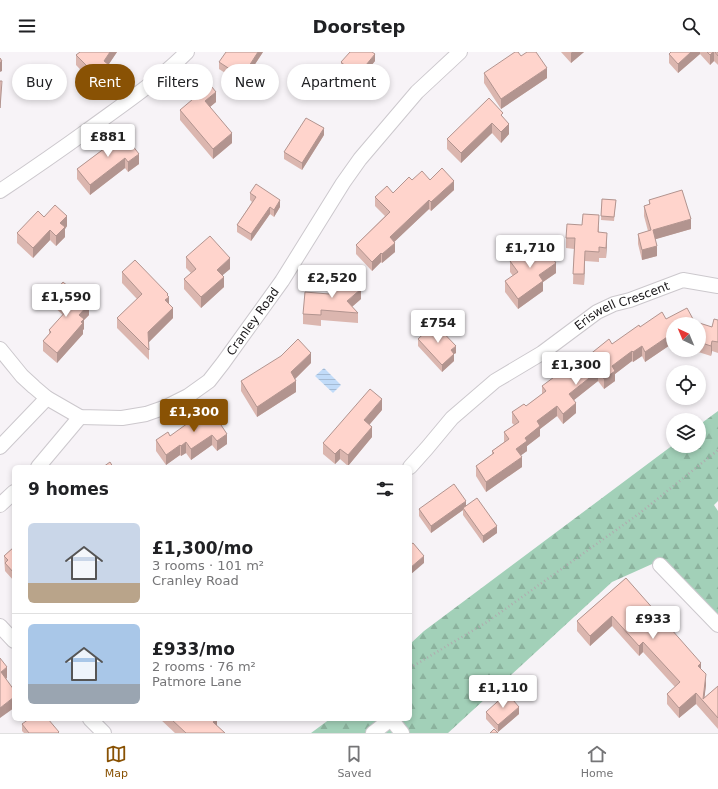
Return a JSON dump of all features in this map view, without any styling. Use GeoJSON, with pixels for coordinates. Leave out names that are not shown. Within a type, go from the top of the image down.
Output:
{"type":"FeatureCollection","features":[{"type":"Feature","properties":{"kind":"street"},"geometry":{"type":"LineString","coordinates":[[0,192],[68,146],[174,65],[187,52]]}},
{"type":"Feature","properties":{"kind":"street","name":"Cranley Road"},"geometry":{"type":"LineString","coordinates":[[0,349],[22,376],[46,398],[80,416],[122,418],[146,414],[188,396],[209,381],[223,363],[282,281],[343,183],[360,159],[417,92],[460,52]]}},
{"type":"Feature","properties":{"kind":"street","name":"Eriswell Crescent"},"geometry":{"type":"LineString","coordinates":[[412,465],[452,418],[495,382],[542,353],[597,312],[614,304],[630,300],[683,280],[718,286]]}},
{"type":"Feature","properties":{"kind":"street"},"geometry":{"type":"LineString","coordinates":[[0,447],[46,398]]}},
{"type":"Feature","properties":{"kind":"street"},"geometry":{"type":"LineString","coordinates":[[40,465],[80,416]]}},
{"type":"Feature","properties":{"kind":"street"},"geometry":{"type":"LineString","coordinates":[[0,505],[12,494]]}},
{"type":"Feature","properties":{"kind":"street"},"geometry":{"type":"LineString","coordinates":[[660,565],[718,625]]}},
{"type":"Feature","properties":{"kind":"street"},"geometry":{"type":"LineString","coordinates":[[0,626],[12,639]]}},
{"type":"Feature","properties":{"kind":"street"},"geometry":{"type":"LineString","coordinates":[[92,721],[104,733]]}},
{"type":"Feature","properties":{"kind":"street"},"geometry":{"type":"LineString","coordinates":[[373,733],[388,721]]}},
{"type":"Feature","properties":{"kind":"street"},"geometry":{"type":"LineString","coordinates":[[393,721],[402,733]]}},
{"type":"Feature","properties":{"kind":"path"},"geometry":{"type":"LineString","coordinates":[[412,667],[487,622],[640,513],[718,450]]}},
{"type":"Feature","properties":{"kind":"green space"},"geometry":{"type":"Polygon","coordinates":[[[718,411],[718,501],[714,505],[718,511],[718,620],[661,560],[612,582],[448,733],[311,733],[327,721],[412,721],[412,642],[424,631],[666,450],[666,453],[706,453],[706,420],[718,411]]]}},
{"type":"Feature","properties":{"kind":"water"},"geometry":{"type":"Polygon","coordinates":[[[324,368],[341,385],[333,393],[315,376],[324,368]]]}},
{"type":"Feature","properties":{"kind":"building"},"geometry":{"type":"Polygon","coordinates":[[[80,52],[110,52],[104,61],[108,64],[85,64],[76,55],[80,52]]]}},
{"type":"Feature","properties":{"kind":"building"},"geometry":{"type":"Polygon","coordinates":[[[226,52],[258,52],[250,64],[222,64],[219,62],[226,52]]]}},
{"type":"Feature","properties":{"kind":"building"},"geometry":{"type":"Polygon","coordinates":[[[350,52],[372,52],[375,54],[367,64],[343,64],[341,62],[350,52]]]}},
{"type":"Feature","properties":{"kind":"building"},"geometry":{"type":"Polygon","coordinates":[[[515,52],[518,52],[521,56],[527,52],[536,52],[547,68],[501,99],[484,73],[515,52]]]}},
{"type":"Feature","properties":{"kind":"building"},"geometry":{"type":"Polygon","coordinates":[[[671,52],[691,52],[678,64],[669,54],[671,52]]]}},
{"type":"Feature","properties":{"kind":"building"},"geometry":{"type":"Polygon","coordinates":[[[0,81],[2,81],[0,108],[0,81]]]}},
{"type":"Feature","properties":{"kind":"building"},"geometry":{"type":"Polygon","coordinates":[[[489,98],[503,113],[501,115],[509,124],[501,132],[492,123],[461,153],[447,139],[489,98]]]}},
{"type":"Feature","properties":{"kind":"building"},"geometry":{"type":"Polygon","coordinates":[[[192,100],[206,100],[205,101],[232,133],[213,149],[180,110],[192,100]]]}},
{"type":"Feature","properties":{"kind":"building"},"geometry":{"type":"Polygon","coordinates":[[[306,118],[324,128],[302,163],[284,152],[306,118]]]}},
{"type":"Feature","properties":{"kind":"building"},"geometry":{"type":"Polygon","coordinates":[[[119,128],[139,154],[128,162],[125,158],[90,185],[77,169],[113,142],[109,136],[119,128]]]}},
{"type":"Feature","properties":{"kind":"building"},"geometry":{"type":"Polygon","coordinates":[[[442,168],[454,181],[431,202],[429,200],[390,237],[395,243],[382,254],[381,253],[372,262],[356,245],[390,212],[375,197],[387,186],[393,193],[409,177],[412,180],[422,171],[430,180],[442,168]]]}},
{"type":"Feature","properties":{"kind":"building"},"geometry":{"type":"Polygon","coordinates":[[[256,184],[280,200],[274,210],[270,207],[251,234],[237,225],[256,197],[250,193],[256,184]]]}},
{"type":"Feature","properties":{"kind":"building"},"geometry":{"type":"Polygon","coordinates":[[[682,190],[691,219],[653,230],[657,246],[642,250],[638,234],[651,230],[644,206],[650,204],[649,200],[682,190]]]}},
{"type":"Feature","properties":{"kind":"building"},"geometry":{"type":"Polygon","coordinates":[[[602,199],[616,200],[614,217],[601,216],[602,199]]]}},
{"type":"Feature","properties":{"kind":"building"},"geometry":{"type":"Polygon","coordinates":[[[55,205],[67,216],[60,223],[65,227],[56,236],[50,230],[33,248],[17,233],[38,211],[44,217],[55,205]]]}},
{"type":"Feature","properties":{"kind":"building"},"geometry":{"type":"Polygon","coordinates":[[[583,214],[599,215],[598,232],[607,233],[606,248],[599,247],[599,252],[585,251],[584,274],[573,274],[575,238],[566,238],[567,224],[582,225],[583,214]]]}},
{"type":"Feature","properties":{"kind":"building"},"geometry":{"type":"Polygon","coordinates":[[[210,236],[230,258],[217,270],[224,277],[201,297],[184,279],[196,269],[186,257],[210,236]]]}},
{"type":"Feature","properties":{"kind":"building"},"geometry":{"type":"Polygon","coordinates":[[[540,240],[556,263],[539,275],[543,281],[518,299],[505,281],[518,272],[510,261],[540,240]]]}},
{"type":"Feature","properties":{"kind":"building"},"geometry":{"type":"Polygon","coordinates":[[[135,260],[168,294],[167,295],[169,297],[165,300],[173,308],[148,332],[149,350],[117,318],[142,294],[122,272],[135,260]]]}},
{"type":"Feature","properties":{"kind":"building"},"geometry":{"type":"Polygon","coordinates":[[[348,276],[361,289],[347,301],[358,313],[321,310],[321,315],[303,314],[305,292],[329,294],[348,276]]]}},
{"type":"Feature","properties":{"kind":"building"},"geometry":{"type":"Polygon","coordinates":[[[63,282],[89,304],[79,315],[84,319],[81,322],[83,323],[57,353],[43,341],[51,332],[49,330],[68,309],[52,295],[63,282]]]}},
{"type":"Feature","properties":{"kind":"building"},"geometry":{"type":"Polygon","coordinates":[[[687,308],[692,317],[670,317],[687,308]]]}},
{"type":"Feature","properties":{"kind":"building"},"geometry":{"type":"Polygon","coordinates":[[[662,312],[666,319],[666,338],[645,352],[642,346],[633,352],[632,351],[612,366],[615,371],[604,379],[598,371],[569,394],[576,403],[563,414],[557,406],[537,421],[540,426],[525,438],[527,441],[516,449],[522,457],[486,482],[476,466],[494,453],[492,451],[509,439],[504,432],[519,422],[512,412],[524,404],[526,406],[546,391],[542,386],[581,357],[583,360],[609,339],[612,344],[639,325],[640,327],[662,312]]]}},
{"type":"Feature","properties":{"kind":"building"},"geometry":{"type":"Polygon","coordinates":[[[714,319],[718,320],[718,342],[712,341],[711,346],[706,344],[706,325],[712,327],[714,319]]]}},
{"type":"Feature","properties":{"kind":"building"},"geometry":{"type":"Polygon","coordinates":[[[434,324],[456,346],[451,350],[454,354],[442,365],[418,339],[434,324]]]}},
{"type":"Feature","properties":{"kind":"building"},"geometry":{"type":"Polygon","coordinates":[[[298,339],[311,353],[291,372],[296,381],[257,407],[241,381],[281,356],[298,339]]]}},
{"type":"Feature","properties":{"kind":"building"},"geometry":{"type":"Polygon","coordinates":[[[370,389],[382,399],[364,420],[372,427],[348,455],[340,449],[335,454],[323,443],[370,389]]]}},
{"type":"Feature","properties":{"kind":"building"},"geometry":{"type":"Polygon","coordinates":[[[210,410],[211,412],[213,410],[223,424],[221,425],[227,434],[217,441],[212,435],[191,449],[186,442],[166,455],[156,440],[168,432],[170,436],[195,418],[197,420],[210,410]]]}},
{"type":"Feature","properties":{"kind":"building"},"geometry":{"type":"Polygon","coordinates":[[[454,484],[466,501],[431,526],[419,509],[454,484]]]}},
{"type":"Feature","properties":{"kind":"building"},"geometry":{"type":"Polygon","coordinates":[[[477,498],[497,526],[483,536],[463,508],[477,498]]]}},
{"type":"Feature","properties":{"kind":"building"},"geometry":{"type":"Polygon","coordinates":[[[412,544],[424,556],[412,566],[412,544]]]}},
{"type":"Feature","properties":{"kind":"building"},"geometry":{"type":"Polygon","coordinates":[[[12,549],[12,571],[5,563],[8,560],[4,556],[12,549]]]}},
{"type":"Feature","properties":{"kind":"building"},"geometry":{"type":"Polygon","coordinates":[[[626,578],[701,663],[698,666],[706,674],[703,699],[718,686],[718,718],[696,693],[679,708],[667,694],[680,682],[643,642],[639,646],[612,616],[590,636],[577,621],[626,578]]]}},
{"type":"Feature","properties":{"kind":"building"},"geometry":{"type":"Polygon","coordinates":[[[0,658],[7,667],[1,672],[12,687],[12,699],[0,708],[0,658]]]}},
{"type":"Feature","properties":{"kind":"building"},"geometry":{"type":"Polygon","coordinates":[[[507,693],[519,707],[498,725],[486,712],[507,693]]]}},
{"type":"Feature","properties":{"kind":"building"},"geometry":{"type":"Polygon","coordinates":[[[26,721],[50,721],[59,732],[29,733],[22,724],[26,721]]]}},
{"type":"Feature","properties":{"kind":"building"},"geometry":{"type":"Polygon","coordinates":[[[173,721],[214,721],[213,722],[225,733],[186,733],[173,721]]]}},
{"type":"Feature","properties":{"kind":"building"},"geometry":{"type":"Polygon","coordinates":[[[494,729],[498,733],[490,733],[494,729]]]}}]}
